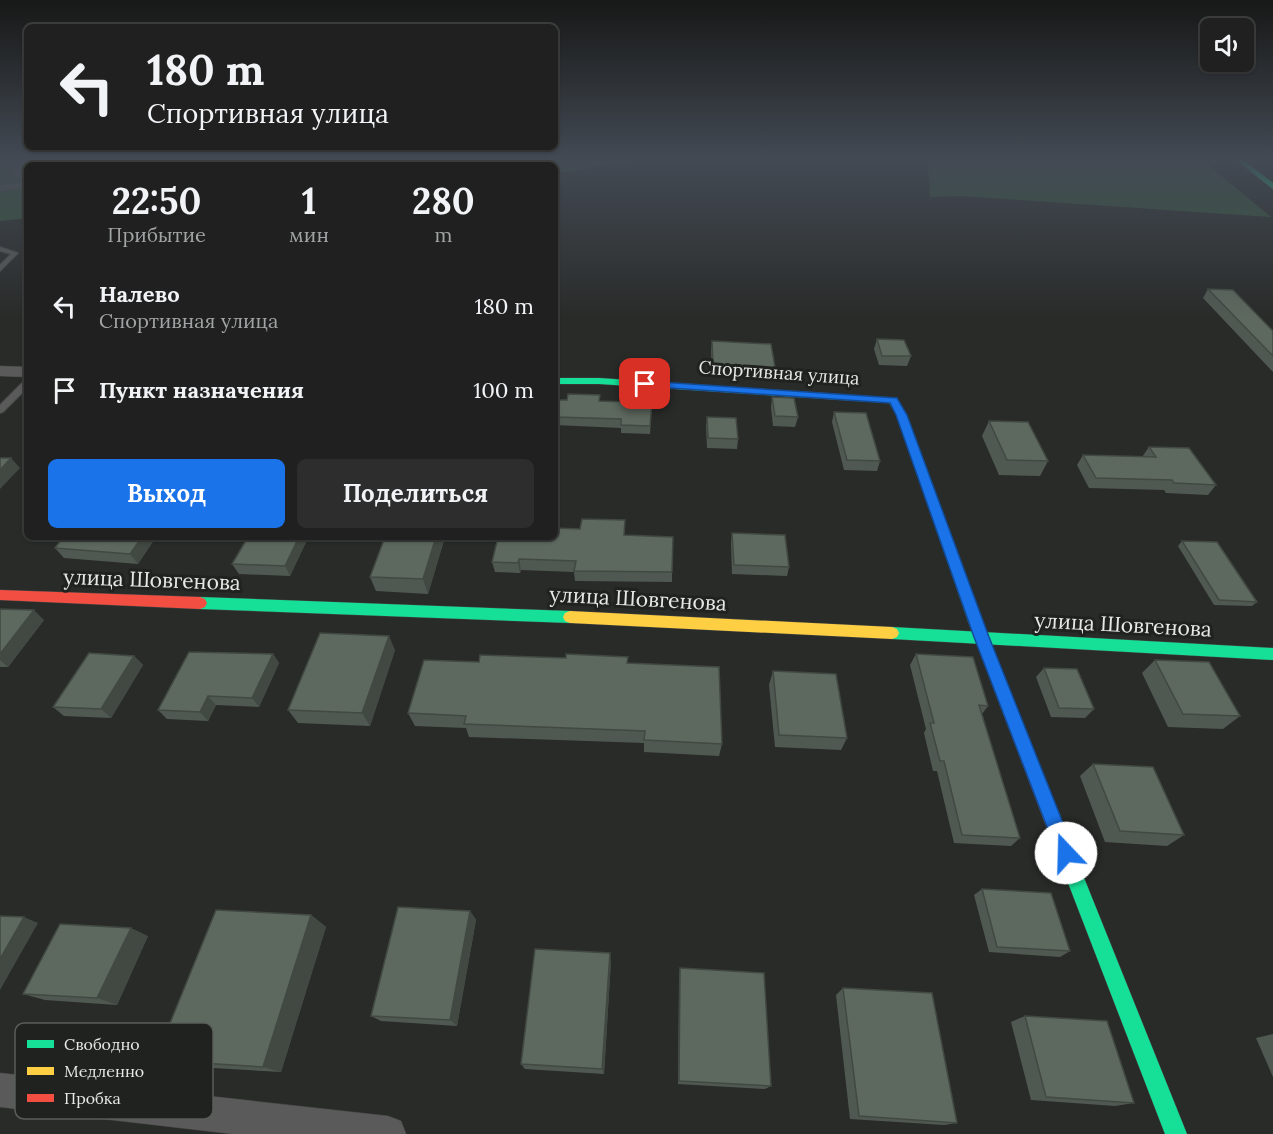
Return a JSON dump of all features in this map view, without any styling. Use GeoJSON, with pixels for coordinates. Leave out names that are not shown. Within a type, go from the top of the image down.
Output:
{"type":"FeatureCollection","features":[{"type":"Feature","properties":{"kind":"street"},"geometry":{"type":"LineString","coordinates":[[0,371],[24,372]]}},
{"type":"Feature","properties":{"kind":"street","name":"Спортивная улица"},"geometry":{"type":"LineString","coordinates":[[558,381],[599,381],[893,400],[902,415],[981,637]]}},
{"type":"Feature","properties":{"kind":"street","name":"улица Шовгенова"},"geometry":{"type":"LineString","coordinates":[[0,594],[655,620],[1273,654]]}},
{"type":"Feature","properties":{"kind":"street"},"geometry":{"type":"LineString","coordinates":[[981,637],[1176,1134]]}},
{"type":"Feature","properties":{"kind":"street"},"geometry":{"type":"LineString","coordinates":[[0,1090],[15,1092]]}},
{"type":"Feature","properties":{"kind":"street"},"geometry":{"type":"LineString","coordinates":[[213,1114],[388,1134]]}},
{"type":"Feature","properties":{"kind":"lane"},"geometry":{"type":"LineString","coordinates":[[0,249],[15,253],[0,269]]}},
{"type":"Feature","properties":{"kind":"lane"},"geometry":{"type":"LineString","coordinates":[[0,410],[24,386]]}},
{"type":"Feature","properties":{"kind":"green space"},"geometry":{"type":"Polygon","coordinates":[[[0,213],[24,213],[24,218],[0,221],[0,213]]]}},
{"type":"Feature","properties":{"kind":"green space"},"geometry":{"type":"Polygon","coordinates":[[[1211,213],[1266,213],[1271,217],[1211,213]]]}},
{"type":"Feature","properties":{"kind":"building"},"geometry":{"type":"Polygon","coordinates":[[[1208,289],[1233,290],[1273,331],[1273,356],[1208,289]]]}},
{"type":"Feature","properties":{"kind":"building"},"geometry":{"type":"Polygon","coordinates":[[[877,339],[904,340],[911,356],[882,356],[877,339]]]}},
{"type":"Feature","properties":{"kind":"building"},"geometry":{"type":"Polygon","coordinates":[[[712,341],[771,344],[775,367],[713,365],[712,341]]]}},
{"type":"Feature","properties":{"kind":"building"},"geometry":{"type":"Polygon","coordinates":[[[568,394],[600,395],[599,401],[652,403],[650,426],[621,425],[621,419],[558,417],[558,400],[567,400],[568,394]]]}},
{"type":"Feature","properties":{"kind":"building"},"geometry":{"type":"Polygon","coordinates":[[[772,397],[794,398],[798,417],[775,416],[772,397]]]}},
{"type":"Feature","properties":{"kind":"building"},"geometry":{"type":"Polygon","coordinates":[[[834,412],[866,413],[880,461],[847,460],[834,412]]]}},
{"type":"Feature","properties":{"kind":"building"},"geometry":{"type":"Polygon","coordinates":[[[707,417],[736,418],[738,439],[708,438],[707,417]]]}},
{"type":"Feature","properties":{"kind":"building"},"geometry":{"type":"Polygon","coordinates":[[[989,421],[1028,422],[1048,461],[1007,460],[989,421]]]}},
{"type":"Feature","properties":{"kind":"building"},"geometry":{"type":"Polygon","coordinates":[[[1149,447],[1189,448],[1216,485],[1174,483],[1172,480],[1096,478],[1083,455],[1156,457],[1149,447]]]}},
{"type":"Feature","properties":{"kind":"building"},"geometry":{"type":"Polygon","coordinates":[[[0,458],[11,458],[0,470],[0,458]]]}},
{"type":"Feature","properties":{"kind":"building"},"geometry":{"type":"Polygon","coordinates":[[[582,519],[625,520],[624,535],[673,537],[672,572],[574,571],[576,561],[519,559],[518,563],[492,562],[497,540],[558,540],[558,528],[580,529],[582,519]]]}},
{"type":"Feature","properties":{"kind":"building"},"geometry":{"type":"Polygon","coordinates":[[[732,533],[785,535],[789,567],[734,565],[732,533]]]}},
{"type":"Feature","properties":{"kind":"building"},"geometry":{"type":"Polygon","coordinates":[[[61,540],[140,540],[130,554],[55,548],[61,540]]]}},
{"type":"Feature","properties":{"kind":"building"},"geometry":{"type":"Polygon","coordinates":[[[246,540],[298,540],[285,566],[232,564],[246,540]]]}},
{"type":"Feature","properties":{"kind":"building"},"geometry":{"type":"Polygon","coordinates":[[[384,540],[435,540],[423,579],[370,577],[384,540]]]}},
{"type":"Feature","properties":{"kind":"building"},"geometry":{"type":"Polygon","coordinates":[[[1182,541],[1217,542],[1257,602],[1219,600],[1182,541]]]}},
{"type":"Feature","properties":{"kind":"building"},"geometry":{"type":"Polygon","coordinates":[[[0,609],[34,610],[0,654],[0,609]]]}},
{"type":"Feature","properties":{"kind":"building"},"geometry":{"type":"Polygon","coordinates":[[[320,633],[389,636],[362,713],[288,710],[320,633]]]}},
{"type":"Feature","properties":{"kind":"building"},"geometry":{"type":"Polygon","coordinates":[[[189,652],[273,654],[252,698],[208,696],[200,712],[158,710],[189,652]]]}},
{"type":"Feature","properties":{"kind":"building"},"geometry":{"type":"Polygon","coordinates":[[[89,653],[134,656],[101,709],[53,707],[89,653]]]}},
{"type":"Feature","properties":{"kind":"building"},"geometry":{"type":"Polygon","coordinates":[[[566,654],[628,657],[627,663],[719,667],[722,744],[644,740],[645,731],[464,724],[466,716],[408,713],[424,660],[479,662],[480,655],[566,658],[566,654]]]}},
{"type":"Feature","properties":{"kind":"building"},"geometry":{"type":"Polygon","coordinates":[[[916,654],[973,657],[988,706],[979,705],[1020,838],[962,835],[944,761],[940,761],[930,723],[934,723],[916,654]]]}},
{"type":"Feature","properties":{"kind":"building"},"geometry":{"type":"Polygon","coordinates":[[[1155,660],[1209,662],[1240,716],[1183,714],[1155,660]]]}},
{"type":"Feature","properties":{"kind":"building"},"geometry":{"type":"Polygon","coordinates":[[[1044,668],[1077,669],[1094,709],[1059,708],[1044,668]]]}},
{"type":"Feature","properties":{"kind":"building"},"geometry":{"type":"Polygon","coordinates":[[[773,671],[836,674],[847,738],[779,735],[773,671]]]}},
{"type":"Feature","properties":{"kind":"building"},"geometry":{"type":"Polygon","coordinates":[[[1093,764],[1153,767],[1184,835],[1120,831],[1093,764]]]}},
{"type":"Feature","properties":{"kind":"building"},"geometry":{"type":"Polygon","coordinates":[[[982,889],[1051,893],[1070,951],[997,947],[982,889]]]}},
{"type":"Feature","properties":{"kind":"building"},"geometry":{"type":"Polygon","coordinates":[[[398,907],[470,911],[450,1020],[371,1016],[398,907]]]}},
{"type":"Feature","properties":{"kind":"building"},"geometry":{"type":"Polygon","coordinates":[[[216,910],[311,915],[263,1067],[213,1064],[213,1023],[170,1023],[216,910]]]}},
{"type":"Feature","properties":{"kind":"building"},"geometry":{"type":"Polygon","coordinates":[[[0,916],[24,917],[0,959],[0,916]]]}},
{"type":"Feature","properties":{"kind":"building"},"geometry":{"type":"Polygon","coordinates":[[[60,924],[131,928],[97,998],[23,994],[60,924]]]}},
{"type":"Feature","properties":{"kind":"building"},"geometry":{"type":"Polygon","coordinates":[[[535,949],[610,953],[602,1069],[521,1064],[535,949]]]}},
{"type":"Feature","properties":{"kind":"building"},"geometry":{"type":"Polygon","coordinates":[[[680,968],[764,973],[771,1086],[679,1081],[680,968]]]}},
{"type":"Feature","properties":{"kind":"building"},"geometry":{"type":"Polygon","coordinates":[[[843,988],[932,993],[957,1123],[859,1116],[843,988]]]}},
{"type":"Feature","properties":{"kind":"building"},"geometry":{"type":"Polygon","coordinates":[[[1025,1016],[1107,1021],[1134,1103],[1046,1097],[1025,1016]]]}},
{"type":"Feature","properties":{"kind":"traffic: fast"},"geometry":{"type":"LineString","coordinates":[[558,381],[599,381],[893,400],[902,415],[975,621]]}},
{"type":"Feature","properties":{"kind":"traffic: fast"},"geometry":{"type":"LineString","coordinates":[[200,603],[570,617]]}},
{"type":"Feature","properties":{"kind":"traffic: fast"},"geometry":{"type":"LineString","coordinates":[[892,633],[1273,654]]}},
{"type":"Feature","properties":{"kind":"traffic: fast"},"geometry":{"type":"LineString","coordinates":[[1062,844],[1176,1134]]}},
{"type":"Feature","properties":{"kind":"traffic: slow"},"geometry":{"type":"LineString","coordinates":[[570,617],[892,633]]}},
{"type":"Feature","properties":{"kind":"traffic: jam"},"geometry":{"type":"LineString","coordinates":[[0,595],[200,603]]}},
{"type":"Feature","properties":{"kind":"traffic: jam"},"geometry":{"type":"LineString","coordinates":[[975,621],[1062,844]]}},
{"type":"Feature","properties":{"kind":"route"},"geometry":{"type":"LineString","coordinates":[[645,384],[893,400],[902,415],[981,637],[1066,853]]}}]}
